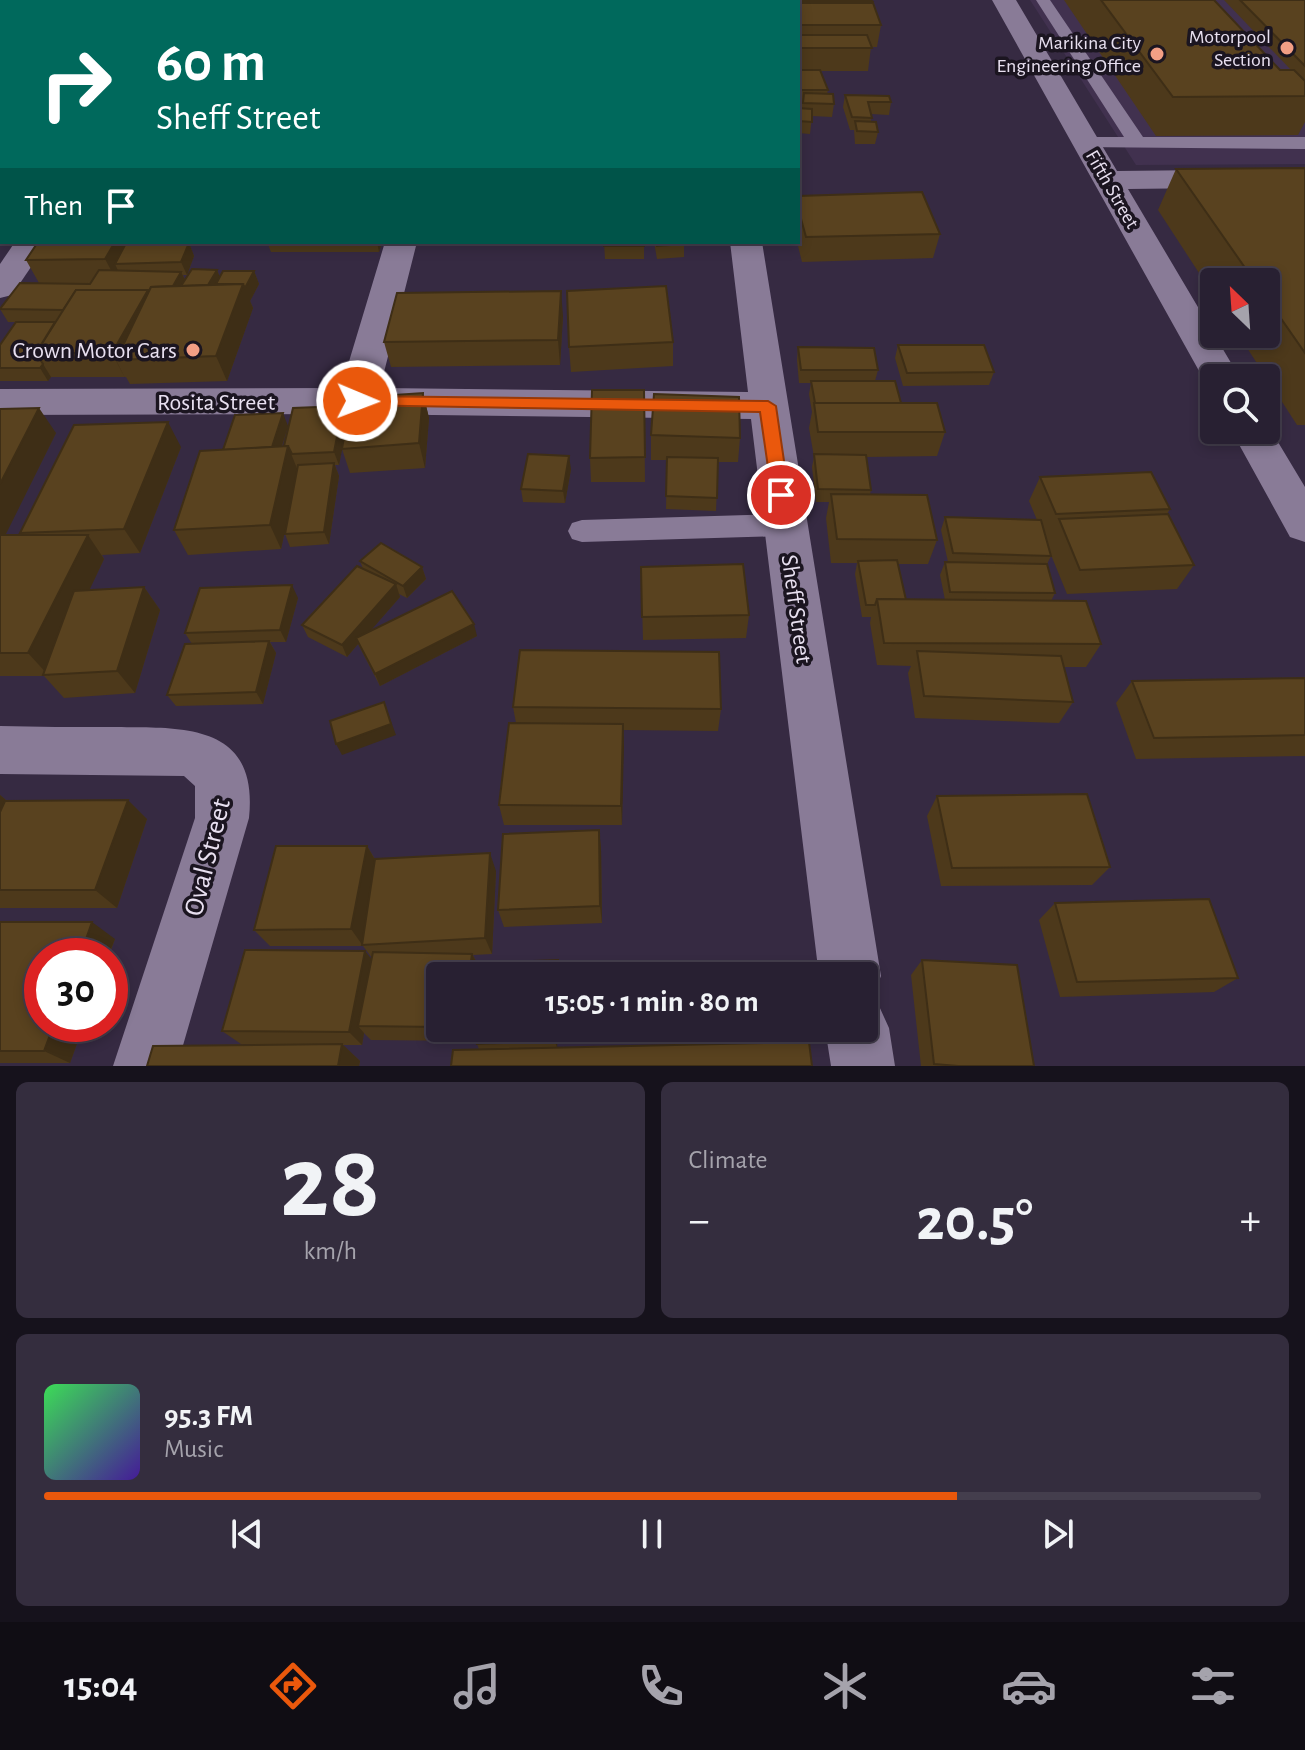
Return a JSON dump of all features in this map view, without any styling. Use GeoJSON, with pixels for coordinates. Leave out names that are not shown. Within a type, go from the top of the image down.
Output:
{"type":"FeatureCollection","features":[{"type":"Feature","properties":{"kind":"street","name":"Fifth Street"},"geometry":{"type":"LineString","coordinates":[[1004,0],[1213,364]]}},
{"type":"Feature","properties":{"kind":"street"},"geometry":{"type":"LineString","coordinates":[[1108,180],[1305,178]]}},
{"type":"Feature","properties":{"kind":"street"},"geometry":{"type":"LineString","coordinates":[[0,288],[31,244]]}},
{"type":"Feature","properties":{"kind":"street"},"geometry":{"type":"LineString","coordinates":[[357,401],[400,244]]}},
{"type":"Feature","properties":{"kind":"street","name":"Sheff Street"},"geometry":{"type":"LineString","coordinates":[[746,244],[848,962]]}},
{"type":"Feature","properties":{"kind":"street","name":"Rosita Street"},"geometry":{"type":"LineString","coordinates":[[0,402],[357,401],[768,406]]}},
{"type":"Feature","properties":{"kind":"street"},"geometry":{"type":"LineString","coordinates":[[1259,444],[1305,525]]}},
{"type":"Feature","properties":{"kind":"street","name":"Oval Street"},"geometry":{"type":"LineString","coordinates":[[0,750],[189,752],[212,763],[224,786],[222,818],[145,1066]]}},
{"type":"Feature","properties":{"kind":"street"},"geometry":{"type":"LineString","coordinates":[[859,1042],[863,1066]]}},
{"type":"Feature","properties":{"kind":"lane"},"geometry":{"type":"LineString","coordinates":[[1043,0],[1137,143]]}},
{"type":"Feature","properties":{"kind":"lane"},"geometry":{"type":"LineString","coordinates":[[1086,143],[1305,143]]}},
{"type":"Feature","properties":{"kind":"lane"},"geometry":{"type":"LineString","coordinates":[[582,531],[785,525]]}},
{"type":"Feature","properties":{"kind":"shaded area"},"geometry":{"type":"Polygon","coordinates":[[[1030,0],[1305,0],[1305,164],[1136,165],[1030,0]]]}},
{"type":"Feature","properties":{"kind":"building"},"geometry":{"type":"Polygon","coordinates":[[[800,0],[871,0],[800,1],[800,0]]]}},
{"type":"Feature","properties":{"kind":"building"},"geometry":{"type":"Polygon","coordinates":[[[1101,0],[1214,0],[1280,70],[1294,70],[1305,81],[1305,96],[1173,97],[1101,0]]]}},
{"type":"Feature","properties":{"kind":"building"},"geometry":{"type":"Polygon","coordinates":[[[1240,0],[1305,0],[1305,66],[1240,0]]]}},
{"type":"Feature","properties":{"kind":"building"},"geometry":{"type":"Polygon","coordinates":[[[800,3],[873,3],[881,25],[800,25],[800,3]]]}},
{"type":"Feature","properties":{"kind":"building"},"geometry":{"type":"Polygon","coordinates":[[[800,35],[867,35],[872,48],[800,48],[800,35]]]}},
{"type":"Feature","properties":{"kind":"building"},"geometry":{"type":"Polygon","coordinates":[[[800,70],[820,70],[828,90],[800,90],[800,70]]]}},
{"type":"Feature","properties":{"kind":"building"},"geometry":{"type":"Polygon","coordinates":[[[804,93],[833,94],[834,104],[803,103],[804,93]]]}},
{"type":"Feature","properties":{"kind":"building"},"geometry":{"type":"Polygon","coordinates":[[[845,95],[889,96],[891,102],[868,102],[872,118],[852,117],[845,95]]]}},
{"type":"Feature","properties":{"kind":"building"},"geometry":{"type":"Polygon","coordinates":[[[800,108],[812,109],[812,122],[800,121],[800,108]]]}},
{"type":"Feature","properties":{"kind":"building"},"geometry":{"type":"Polygon","coordinates":[[[855,121],[876,122],[878,132],[857,131],[855,121]]]}},
{"type":"Feature","properties":{"kind":"building"},"geometry":{"type":"Polygon","coordinates":[[[1305,168],[1305,353],[1280,317],[1280,268],[1245,268],[1176,169],[1305,168]]]}},
{"type":"Feature","properties":{"kind":"building"},"geometry":{"type":"Polygon","coordinates":[[[922,192],[940,234],[806,237],[800,215],[800,196],[922,192]]]}},
{"type":"Feature","properties":{"kind":"building"},"geometry":{"type":"Polygon","coordinates":[[[37,244],[114,244],[105,259],[26,260],[37,244]]]}},
{"type":"Feature","properties":{"kind":"building"},"geometry":{"type":"Polygon","coordinates":[[[189,244],[181,262],[115,264],[125,245],[189,244]]]}},
{"type":"Feature","properties":{"kind":"building"},"geometry":{"type":"Polygon","coordinates":[[[604,244],[644,244],[644,246],[604,244]]]}},
{"type":"Feature","properties":{"kind":"building"},"geometry":{"type":"Polygon","coordinates":[[[192,269],[217,270],[208,285],[181,286],[192,269]]]}},
{"type":"Feature","properties":{"kind":"building"},"geometry":{"type":"Polygon","coordinates":[[[99,270],[181,272],[173,286],[151,287],[149,292],[76,290],[63,310],[0,309],[20,283],[90,284],[99,270]]]}},
{"type":"Feature","properties":{"kind":"building"},"geometry":{"type":"Polygon","coordinates":[[[223,271],[254,271],[245,288],[243,284],[216,284],[223,271]]]}},
{"type":"Feature","properties":{"kind":"building"},"geometry":{"type":"Polygon","coordinates":[[[243,284],[216,356],[116,360],[151,287],[243,284]]]}},
{"type":"Feature","properties":{"kind":"building"},"geometry":{"type":"Polygon","coordinates":[[[666,286],[673,342],[569,347],[567,291],[666,286]]]}},
{"type":"Feature","properties":{"kind":"building"},"geometry":{"type":"Polygon","coordinates":[[[76,290],[148,290],[112,353],[36,353],[76,290]]]}},
{"type":"Feature","properties":{"kind":"building"},"geometry":{"type":"Polygon","coordinates":[[[561,291],[558,340],[384,342],[397,293],[561,291]]]}},
{"type":"Feature","properties":{"kind":"building"},"geometry":{"type":"Polygon","coordinates":[[[16,322],[55,322],[36,353],[43,364],[40,368],[0,368],[0,345],[16,322]]]}},
{"type":"Feature","properties":{"kind":"building"},"geometry":{"type":"Polygon","coordinates":[[[898,345],[984,345],[994,372],[907,373],[898,345]]]}},
{"type":"Feature","properties":{"kind":"building"},"geometry":{"type":"Polygon","coordinates":[[[798,347],[874,348],[878,370],[801,370],[798,347]]]}},
{"type":"Feature","properties":{"kind":"building"},"geometry":{"type":"Polygon","coordinates":[[[811,381],[895,381],[901,403],[815,403],[811,381]]]}},
{"type":"Feature","properties":{"kind":"building"},"geometry":{"type":"Polygon","coordinates":[[[592,390],[644,390],[645,457],[590,458],[592,390]]]}},
{"type":"Feature","properties":{"kind":"building"},"geometry":{"type":"Polygon","coordinates":[[[423,393],[419,443],[342,449],[350,398],[423,393]]]}},
{"type":"Feature","properties":{"kind":"building"},"geometry":{"type":"Polygon","coordinates":[[[654,394],[739,397],[740,438],[651,435],[654,394]]]}},
{"type":"Feature","properties":{"kind":"building"},"geometry":{"type":"Polygon","coordinates":[[[814,403],[937,403],[945,432],[818,432],[814,403]]]}},
{"type":"Feature","properties":{"kind":"building"},"geometry":{"type":"Polygon","coordinates":[[[343,406],[334,452],[292,454],[288,446],[284,446],[293,408],[343,406]]]}},
{"type":"Feature","properties":{"kind":"building"},"geometry":{"type":"Polygon","coordinates":[[[39,408],[0,484],[0,409],[39,408]]]}},
{"type":"Feature","properties":{"kind":"building"},"geometry":{"type":"Polygon","coordinates":[[[283,413],[272,447],[223,450],[235,415],[283,413]]]}},
{"type":"Feature","properties":{"kind":"building"},"geometry":{"type":"Polygon","coordinates":[[[168,422],[124,529],[20,533],[74,425],[168,422]]]}},
{"type":"Feature","properties":{"kind":"building"},"geometry":{"type":"Polygon","coordinates":[[[288,446],[270,525],[174,530],[200,451],[288,446]]]}},
{"type":"Feature","properties":{"kind":"building"},"geometry":{"type":"Polygon","coordinates":[[[528,454],[569,456],[563,491],[521,489],[528,454]]]}},
{"type":"Feature","properties":{"kind":"building"},"geometry":{"type":"Polygon","coordinates":[[[814,454],[866,455],[871,490],[818,489],[814,454]]]}},
{"type":"Feature","properties":{"kind":"building"},"geometry":{"type":"Polygon","coordinates":[[[667,457],[718,458],[717,498],[666,496],[667,457]]]}},
{"type":"Feature","properties":{"kind":"building"},"geometry":{"type":"Polygon","coordinates":[[[334,463],[324,532],[285,534],[298,465],[334,463]]]}},
{"type":"Feature","properties":{"kind":"building"},"geometry":{"type":"Polygon","coordinates":[[[1151,472],[1170,509],[1056,514],[1040,477],[1151,472]]]}},
{"type":"Feature","properties":{"kind":"building"},"geometry":{"type":"Polygon","coordinates":[[[831,494],[927,495],[937,540],[837,539],[831,494]]]}},
{"type":"Feature","properties":{"kind":"building"},"geometry":{"type":"Polygon","coordinates":[[[1168,514],[1194,565],[1080,570],[1059,519],[1168,514]]]}},
{"type":"Feature","properties":{"kind":"building"},"geometry":{"type":"Polygon","coordinates":[[[945,517],[1041,520],[1051,556],[953,553],[945,517]]]}},
{"type":"Feature","properties":{"kind":"building"},"geometry":{"type":"Polygon","coordinates":[[[0,535],[88,535],[28,653],[0,653],[0,535]]]}},
{"type":"Feature","properties":{"kind":"building"},"geometry":{"type":"Polygon","coordinates":[[[381,543],[422,567],[403,586],[360,561],[381,543]]]}},
{"type":"Feature","properties":{"kind":"building"},"geometry":{"type":"Polygon","coordinates":[[[897,560],[906,600],[877,599],[875,605],[866,605],[858,561],[897,560]]]}},
{"type":"Feature","properties":{"kind":"building"},"geometry":{"type":"Polygon","coordinates":[[[945,562],[1047,564],[1055,593],[950,592],[945,562]]]}},
{"type":"Feature","properties":{"kind":"building"},"geometry":{"type":"Polygon","coordinates":[[[743,564],[749,615],[642,617],[641,567],[743,564]]]}},
{"type":"Feature","properties":{"kind":"building"},"geometry":{"type":"Polygon","coordinates":[[[357,566],[396,584],[342,645],[302,625],[357,566]]]}},
{"type":"Feature","properties":{"kind":"building"},"geometry":{"type":"Polygon","coordinates":[[[292,585],[280,630],[185,633],[200,588],[292,585]]]}},
{"type":"Feature","properties":{"kind":"building"},"geometry":{"type":"Polygon","coordinates":[[[144,587],[117,671],[43,675],[74,591],[144,587]]]}},
{"type":"Feature","properties":{"kind":"building"},"geometry":{"type":"Polygon","coordinates":[[[452,591],[474,624],[375,674],[356,638],[452,591]]]}},
{"type":"Feature","properties":{"kind":"building"},"geometry":{"type":"Polygon","coordinates":[[[877,599],[1086,601],[1101,644],[884,643],[877,599]]]}},
{"type":"Feature","properties":{"kind":"building"},"geometry":{"type":"Polygon","coordinates":[[[269,641],[256,692],[167,695],[185,644],[269,641]]]}},
{"type":"Feature","properties":{"kind":"building"},"geometry":{"type":"Polygon","coordinates":[[[520,650],[719,652],[721,709],[513,707],[520,650]]]}},
{"type":"Feature","properties":{"kind":"building"},"geometry":{"type":"Polygon","coordinates":[[[917,651],[1061,656],[1073,702],[924,696],[917,651]]]}},
{"type":"Feature","properties":{"kind":"building"},"geometry":{"type":"Polygon","coordinates":[[[1305,678],[1305,735],[1154,738],[1132,681],[1305,678]]]}},
{"type":"Feature","properties":{"kind":"building"},"geometry":{"type":"Polygon","coordinates":[[[384,702],[391,724],[336,744],[330,721],[384,702]]]}},
{"type":"Feature","properties":{"kind":"building"},"geometry":{"type":"Polygon","coordinates":[[[509,723],[623,724],[621,806],[499,805],[509,723]]]}},
{"type":"Feature","properties":{"kind":"building"},"geometry":{"type":"Polygon","coordinates":[[[1087,794],[1110,867],[952,868],[937,796],[1087,794]]]}},
{"type":"Feature","properties":{"kind":"building"},"geometry":{"type":"Polygon","coordinates":[[[128,800],[95,890],[0,890],[0,812],[5,801],[128,800]]]}},
{"type":"Feature","properties":{"kind":"building"},"geometry":{"type":"Polygon","coordinates":[[[599,830],[600,906],[498,910],[503,834],[599,830]]]}},
{"type":"Feature","properties":{"kind":"building"},"geometry":{"type":"Polygon","coordinates":[[[276,846],[367,846],[351,929],[254,930],[276,846]]]}},
{"type":"Feature","properties":{"kind":"building"},"geometry":{"type":"Polygon","coordinates":[[[490,853],[485,938],[362,945],[375,859],[490,853]]]}},
{"type":"Feature","properties":{"kind":"building"},"geometry":{"type":"Polygon","coordinates":[[[1209,899],[1238,978],[1077,982],[1055,903],[1209,899]]]}},
{"type":"Feature","properties":{"kind":"building"},"geometry":{"type":"Polygon","coordinates":[[[0,922],[92,922],[86,938],[24,938],[24,1042],[47,1042],[44,1051],[0,1051],[0,922]]]}},
{"type":"Feature","properties":{"kind":"building"},"geometry":{"type":"Polygon","coordinates":[[[245,950],[365,951],[349,1032],[222,1031],[245,950]]]}},
{"type":"Feature","properties":{"kind":"building"},"geometry":{"type":"Polygon","coordinates":[[[373,952],[472,954],[471,962],[426,962],[426,1027],[358,1026],[373,952]]]}},
{"type":"Feature","properties":{"kind":"building"},"geometry":{"type":"Polygon","coordinates":[[[558,960],[558,962],[507,962],[558,960]]]}},
{"type":"Feature","properties":{"kind":"building"},"geometry":{"type":"Polygon","coordinates":[[[922,960],[1017,965],[1034,1066],[934,1064],[922,960]]]}},
{"type":"Feature","properties":{"kind":"building"},"geometry":{"type":"Polygon","coordinates":[[[477,1042],[529,1042],[477,1044],[477,1042]]]}},
{"type":"Feature","properties":{"kind":"building"},"geometry":{"type":"Polygon","coordinates":[[[809,1042],[812,1066],[451,1066],[453,1050],[809,1042]]]}},
{"type":"Feature","properties":{"kind":"building"},"geometry":{"type":"Polygon","coordinates":[[[342,1044],[338,1066],[147,1066],[153,1046],[342,1044]]]}},
{"type":"Feature","properties":{"kind":"place","name":"Motorpool Section"},"geometry":{"type":"Point","coordinates":[1287,48]}},
{"type":"Feature","properties":{"kind":"place","name":"Marikina City Engineering Office"},"geometry":{"type":"Point","coordinates":[1157,54]}},
{"type":"Feature","properties":{"kind":"place","name":"Crown Motor Cars"},"geometry":{"type":"Point","coordinates":[193,350]}},
{"type":"Feature","properties":{"kind":"route"},"geometry":{"type":"LineString","coordinates":[[357,401],[768,406],[781,495]]}}]}
